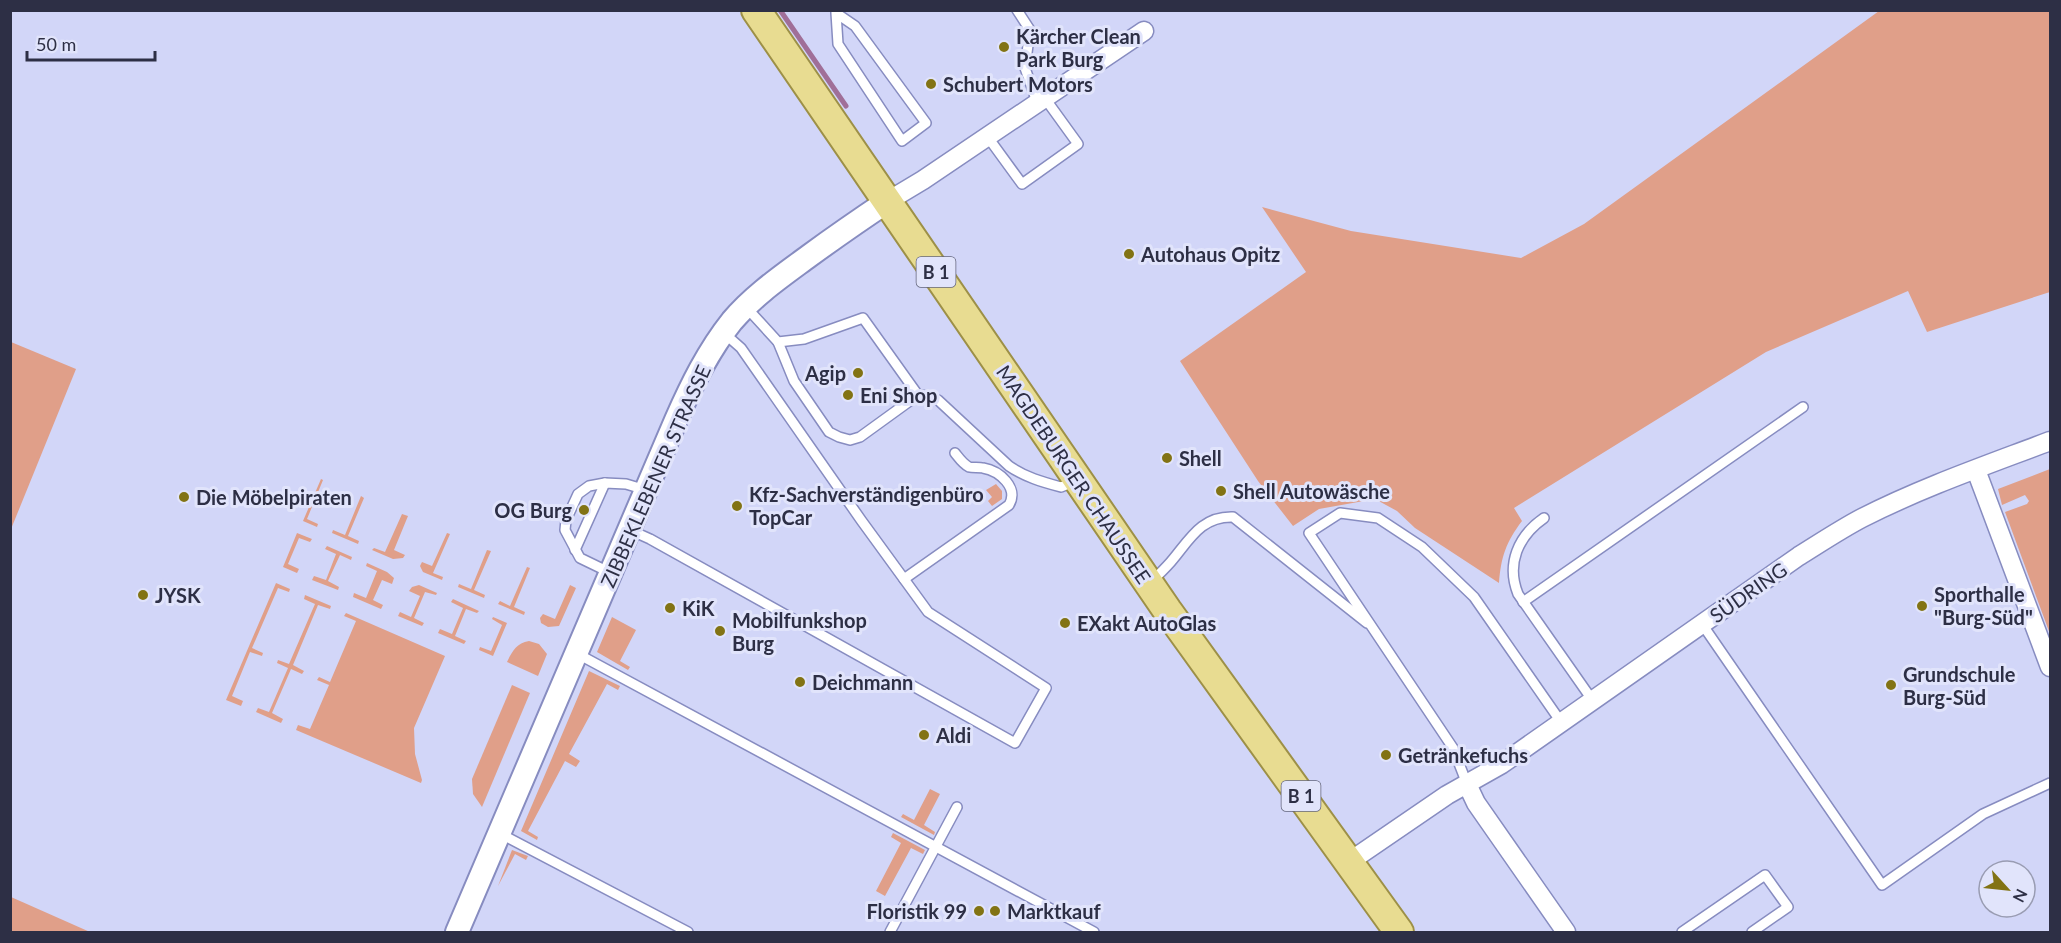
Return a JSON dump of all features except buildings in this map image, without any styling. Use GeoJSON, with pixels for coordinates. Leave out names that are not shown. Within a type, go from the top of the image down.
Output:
{"type":"FeatureCollection","features":[{"type":"Feature","properties":{"kind":"main road","name":"MAGDEBURGER CHAUSSEE"},"geometry":{"type":"LineString","coordinates":[[756,10],[1149,584],[1399,933]]}},
{"type":"Feature","properties":{"kind":"street","name":"ZIBBEKLEBENER STRASSE"},"geometry":{"type":"LineString","coordinates":[[457,933],[646,490],[696,378],[724,333],[746,307],[790,270],[888,201],[923,180],[1144,31]]}},
{"type":"Feature","properties":{"kind":"street","name":"SÜDRING"},"geometry":{"type":"LineString","coordinates":[[1349,862],[1447,795],[1502,764],[1799,556],[1862,518],[1928,487],[2050,441]]}},
{"type":"Feature","properties":{"kind":"street"},"geometry":{"type":"LineString","coordinates":[[1976,470],[2050,667]]}},
{"type":"Feature","properties":{"kind":"street"},"geometry":{"type":"LineString","coordinates":[[1467,784],[1476,804],[1566,933]]}},
{"type":"Feature","properties":{"kind":"lane"},"geometry":{"type":"LineString","coordinates":[[987,136],[1022,184],[1078,144],[1040,100],[1025,68],[1030,30],[1017,10]]}},
{"type":"Feature","properties":{"kind":"lane"},"geometry":{"type":"LineString","coordinates":[[836,12],[855,26],[926,123],[902,141],[838,44],[836,12]]}},
{"type":"Feature","properties":{"kind":"lane"},"geometry":{"type":"LineString","coordinates":[[746,307],[778,342],[794,381],[829,432],[850,440],[860,437],[918,395],[930,396],[938,400],[1009,466],[1020,473],[1061,487],[1078,480]]}},
{"type":"Feature","properties":{"kind":"lane"},"geometry":{"type":"LineString","coordinates":[[778,342],[804,339],[863,318],[918,395]]}},
{"type":"Feature","properties":{"kind":"lane"},"geometry":{"type":"LineString","coordinates":[[630,530],[1015,742],[1046,688],[928,612],[741,348],[724,333]]}},
{"type":"Feature","properties":{"kind":"lane"},"geometry":{"type":"LineString","coordinates":[[1523,602],[1803,407]]}},
{"type":"Feature","properties":{"kind":"lane"},"geometry":{"type":"LineString","coordinates":[[904,579],[1008,505],[1012,498],[1012,487],[1008,483],[986,468],[966,465],[955,453]]}},
{"type":"Feature","properties":{"kind":"lane"},"geometry":{"type":"LineString","coordinates":[[611,573],[580,558],[565,530],[566,520],[578,494],[583,490],[605,483],[635,485],[646,490]]}},
{"type":"Feature","properties":{"kind":"lane"},"geometry":{"type":"LineString","coordinates":[[575,550],[605,483]]}},
{"type":"Feature","properties":{"kind":"lane"},"geometry":{"type":"LineString","coordinates":[[1467,784],[1454,748],[1310,533],[1340,513],[1378,518],[1422,547],[1474,597],[1561,722]]}},
{"type":"Feature","properties":{"kind":"lane"},"geometry":{"type":"LineString","coordinates":[[1149,584],[1175,557],[1190,535],[1212,520],[1233,517],[1374,628]]}},
{"type":"Feature","properties":{"kind":"lane"},"geometry":{"type":"LineString","coordinates":[[1544,518],[1531,527],[1524,536],[1515,558],[1513,582],[1523,602],[1593,701]]}},
{"type":"Feature","properties":{"kind":"lane"},"geometry":{"type":"LineString","coordinates":[[1702,624],[1882,885],[1983,814],[2050,783]]}},
{"type":"Feature","properties":{"kind":"lane"},"geometry":{"type":"LineString","coordinates":[[576,653],[1094,933]]}},
{"type":"Feature","properties":{"kind":"lane"},"geometry":{"type":"LineString","coordinates":[[890,933],[957,807]]}},
{"type":"Feature","properties":{"kind":"lane"},"geometry":{"type":"LineString","coordinates":[[500,832],[688,933]]}},
{"type":"Feature","properties":{"kind":"lane"},"geometry":{"type":"LineString","coordinates":[[1682,933],[1765,875],[1788,907],[1752,933]]}},
{"type":"Feature","properties":{"kind":"shaded area"},"geometry":{"type":"Polygon","coordinates":[[[1879,11],[2050,11],[2050,292],[1927,332],[1908,291],[1766,352],[1514,508],[1522,521],[1505,550],[1499,583],[1415,528],[1397,511],[1375,499],[1319,509],[1293,526],[1258,481],[1180,361],[1306,272],[1262,207],[1351,231],[1521,258],[1584,224],[1879,11]]]}},
{"type":"Feature","properties":{"kind":"shaded area"},"geometry":{"type":"Polygon","coordinates":[[[11,342],[76,369],[11,529],[11,342]]]}},
{"type":"Feature","properties":{"kind":"shaded area"},"geometry":{"type":"Polygon","coordinates":[[[2050,469],[2050,634],[2005,512],[2027,504],[2029,501],[2025,495],[2002,505],[1998,489],[2050,469]]]}},
{"type":"Feature","properties":{"kind":"shaded area"},"geometry":{"type":"Polygon","coordinates":[[[321,479],[323,480],[307,519],[318,524],[317,527],[303,521],[321,479]]]}},
{"type":"Feature","properties":{"kind":"shaded area"},"geometry":{"type":"Polygon","coordinates":[[[996,484],[1002,491],[1002,499],[992,506],[988,501],[992,497],[986,490],[996,484]]]}},
{"type":"Feature","properties":{"kind":"shaded area"},"geometry":{"type":"Polygon","coordinates":[[[361,496],[364,498],[348,536],[359,541],[358,544],[332,533],[333,530],[345,535],[361,496]]]}},
{"type":"Feature","properties":{"kind":"shaded area"},"geometry":{"type":"Polygon","coordinates":[[[402,514],[408,516],[394,550],[405,555],[403,558],[393,559],[372,550],[374,548],[385,552],[402,514]]]}},
{"type":"Feature","properties":{"kind":"shaded area"},"geometry":{"type":"Polygon","coordinates":[[[297,533],[312,539],[310,542],[299,538],[288,564],[299,569],[297,573],[283,567],[297,533]]]}},
{"type":"Feature","properties":{"kind":"shaded area"},"geometry":{"type":"Polygon","coordinates":[[[447,533],[450,534],[433,573],[443,577],[442,580],[423,572],[420,566],[422,562],[432,566],[447,533]]]}},
{"type":"Feature","properties":{"kind":"shaded area"},"geometry":{"type":"Polygon","coordinates":[[[327,546],[352,557],[351,560],[340,555],[328,581],[339,587],[338,590],[312,580],[314,576],[326,580],[336,554],[325,549],[327,546]]]}},
{"type":"Feature","properties":{"kind":"shaded area"},"geometry":{"type":"Polygon","coordinates":[[[487,550],[491,551],[474,590],[485,595],[484,598],[458,587],[459,584],[471,589],[487,550]]]}},
{"type":"Feature","properties":{"kind":"shaded area"},"geometry":{"type":"Polygon","coordinates":[[[367,563],[387,572],[394,578],[392,584],[382,580],[373,600],[383,605],[381,609],[353,597],[354,593],[366,598],[377,571],[366,566],[367,563]]]}},
{"type":"Feature","properties":{"kind":"shaded area"},"geometry":{"type":"Polygon","coordinates":[[[527,567],[530,568],[514,607],[525,612],[524,615],[498,604],[500,601],[510,606],[527,567]]]}},
{"type":"Feature","properties":{"kind":"shaded area"},"geometry":{"type":"Polygon","coordinates":[[[276,583],[290,589],[289,592],[278,588],[252,648],[263,653],[262,656],[250,652],[232,696],[243,701],[241,706],[226,700],[276,583]]]}},
{"type":"Feature","properties":{"kind":"shaded area"},"geometry":{"type":"Polygon","coordinates":[[[419,585],[437,593],[436,595],[425,592],[414,618],[424,623],[422,626],[398,616],[400,612],[411,617],[420,596],[409,591],[412,587],[419,585]]]}},
{"type":"Feature","properties":{"kind":"shaded area"},"geometry":{"type":"Polygon","coordinates":[[[570,585],[576,588],[559,626],[548,627],[541,623],[540,618],[543,614],[555,619],[570,585]]]}},
{"type":"Feature","properties":{"kind":"shaded area"},"geometry":{"type":"Polygon","coordinates":[[[305,595],[331,606],[330,609],[318,605],[293,665],[304,671],[302,674],[291,669],[272,713],[283,719],[281,723],[256,712],[258,708],[269,712],[288,668],[277,663],[278,660],[289,664],[315,604],[304,599],[305,595]]]}},
{"type":"Feature","properties":{"kind":"shaded area"},"geometry":{"type":"Polygon","coordinates":[[[453,599],[479,611],[477,613],[466,609],[455,636],[466,641],[464,644],[438,633],[440,629],[452,634],[463,608],[451,602],[453,599]]]}},
{"type":"Feature","properties":{"kind":"shaded area"},"geometry":{"type":"Polygon","coordinates":[[[346,613],[445,656],[414,728],[415,754],[421,783],[296,730],[298,725],[310,729],[329,685],[317,680],[319,677],[330,682],[356,621],[344,616],[346,613]]]}},
{"type":"Feature","properties":{"kind":"shaded area"},"geometry":{"type":"Polygon","coordinates":[[[493,617],[507,623],[493,656],[479,650],[480,647],[491,651],[502,625],[492,619],[493,617]]]}},
{"type":"Feature","properties":{"kind":"shaded area"},"geometry":{"type":"Polygon","coordinates":[[[612,617],[636,630],[620,661],[630,667],[628,670],[597,652],[612,617]]]}},
{"type":"Feature","properties":{"kind":"shaded area"},"geometry":{"type":"Polygon","coordinates":[[[529,641],[539,644],[547,654],[538,676],[507,662],[518,646],[529,641]]]}},
{"type":"Feature","properties":{"kind":"shaded area"},"geometry":{"type":"Polygon","coordinates":[[[589,671],[620,686],[618,690],[607,684],[569,754],[580,761],[576,767],[565,761],[528,831],[538,837],[537,840],[521,831],[589,671]]]}},
{"type":"Feature","properties":{"kind":"shaded area"},"geometry":{"type":"Polygon","coordinates":[[[512,685],[530,693],[482,807],[473,794],[472,779],[512,685]]]}},
{"type":"Feature","properties":{"kind":"shaded area"},"geometry":{"type":"Polygon","coordinates":[[[930,789],[940,794],[924,825],[935,832],[934,835],[901,817],[903,814],[914,820],[930,789]]]}},
{"type":"Feature","properties":{"kind":"shaded area"},"geometry":{"type":"Polygon","coordinates":[[[893,833],[925,850],[923,854],[911,848],[885,896],[876,891],[901,843],[891,837],[893,833]]]}},
{"type":"Feature","properties":{"kind":"shaded area"},"geometry":{"type":"Polygon","coordinates":[[[512,850],[528,856],[526,860],[515,854],[498,886],[512,850]]]}},
{"type":"Feature","properties":{"kind":"shaded area"},"geometry":{"type":"Polygon","coordinates":[[[11,897],[90,932],[11,932],[11,897]]]}},
{"type":"Feature","properties":{"kind":"waterway"},"geometry":{"type":"LineString","coordinates":[[780,10],[846,106]]}},
{"type":"Feature","properties":{"kind":"place","name":"Kärcher Clean Park Burg"},"geometry":{"type":"Point","coordinates":[1004,47]}},
{"type":"Feature","properties":{"kind":"place","name":"Schubert Motors"},"geometry":{"type":"Point","coordinates":[931,84]}},
{"type":"Feature","properties":{"kind":"place","name":"Autohaus Opitz"},"geometry":{"type":"Point","coordinates":[1129,254]}},
{"type":"Feature","properties":{"kind":"place","name":"Agip"},"geometry":{"type":"Point","coordinates":[858,373]}},
{"type":"Feature","properties":{"kind":"place","name":"Eni Shop"},"geometry":{"type":"Point","coordinates":[848,395]}},
{"type":"Feature","properties":{"kind":"place","name":"Shell"},"geometry":{"type":"Point","coordinates":[1167,458]}},
{"type":"Feature","properties":{"kind":"place","name":"Shell Autowäsche"},"geometry":{"type":"Point","coordinates":[1221,491]}},
{"type":"Feature","properties":{"kind":"place","name":"Die Möbelpiraten"},"geometry":{"type":"Point","coordinates":[184,497]}},
{"type":"Feature","properties":{"kind":"place","name":"Kfz-Sachverständigenbüro TopCar"},"geometry":{"type":"Point","coordinates":[737,506]}},
{"type":"Feature","properties":{"kind":"place","name":"OG Burg"},"geometry":{"type":"Point","coordinates":[584,510]}},
{"type":"Feature","properties":{"kind":"place","name":"JYSK"},"geometry":{"type":"Point","coordinates":[143,595]}},
{"type":"Feature","properties":{"kind":"place","name":"Sporthalle \"Burg-Süd\""},"geometry":{"type":"Point","coordinates":[1922,606]}},
{"type":"Feature","properties":{"kind":"place","name":"KiK"},"geometry":{"type":"Point","coordinates":[670,608]}},
{"type":"Feature","properties":{"kind":"place","name":"EXakt AutoGlas"},"geometry":{"type":"Point","coordinates":[1065,623]}},
{"type":"Feature","properties":{"kind":"place","name":"Mobilfunkshop Burg"},"geometry":{"type":"Point","coordinates":[720,631]}},
{"type":"Feature","properties":{"kind":"place","name":"Deichmann"},"geometry":{"type":"Point","coordinates":[800,682]}},
{"type":"Feature","properties":{"kind":"place","name":"Grundschule Burg-Süd"},"geometry":{"type":"Point","coordinates":[1891,685]}},
{"type":"Feature","properties":{"kind":"place","name":"Aldi"},"geometry":{"type":"Point","coordinates":[924,735]}},
{"type":"Feature","properties":{"kind":"place","name":"Getränkefuchs"},"geometry":{"type":"Point","coordinates":[1386,755]}},
{"type":"Feature","properties":{"kind":"place","name":"Floristik 99"},"geometry":{"type":"Point","coordinates":[979,911]}},
{"type":"Feature","properties":{"kind":"place","name":"Marktkauf"},"geometry":{"type":"Point","coordinates":[995,911]}}]}
